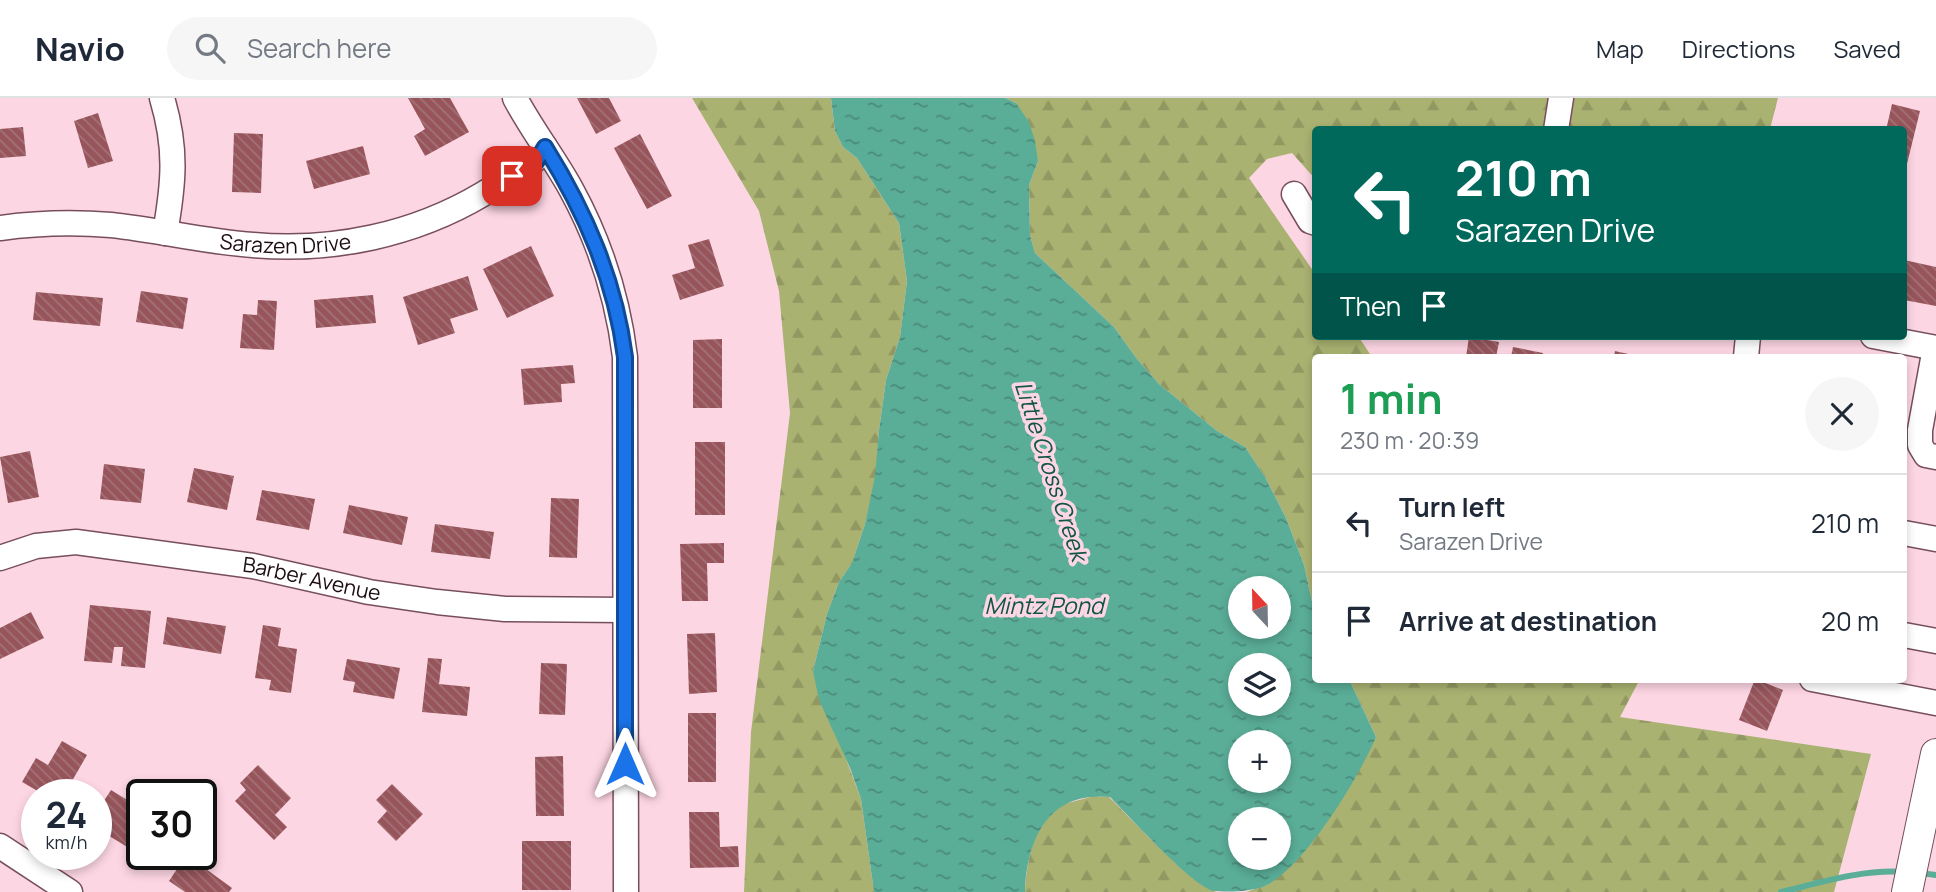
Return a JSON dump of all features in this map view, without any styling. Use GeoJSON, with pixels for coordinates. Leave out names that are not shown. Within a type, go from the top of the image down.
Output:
{"type":"FeatureCollection","features":[{"type":"Feature","properties":{"kind":"main road"},"geometry":{"type":"LineString","coordinates":[[1907,892],[1936,754]]}},
{"type":"Feature","properties":{"kind":"street"},"geometry":{"type":"LineString","coordinates":[[162,98],[173,149],[173,190],[165,233]]}},
{"type":"Feature","properties":{"kind":"street"},"geometry":{"type":"LineString","coordinates":[[515,98],[571,189],[595,239],[613,290],[622,331],[625,357],[625,892]]}},
{"type":"Feature","properties":{"kind":"street"},"geometry":{"type":"LineString","coordinates":[[1557,126],[1561,98]]}},
{"type":"Feature","properties":{"kind":"street","name":"Sarazen Drive"},"geometry":{"type":"LineString","coordinates":[[0,228],[71,223],[112,225],[254,245],[308,246],[349,242],[428,222],[466,204],[536,162],[545,147]]}},
{"type":"Feature","properties":{"kind":"street"},"geometry":{"type":"LineString","coordinates":[[1294,194],[1312,221]]}},
{"type":"Feature","properties":{"kind":"street"},"geometry":{"type":"LineString","coordinates":[[1894,340],[1936,348],[1920,430],[1920,445],[1926,455],[1936,457]]}},
{"type":"Feature","properties":{"kind":"street"},"geometry":{"type":"LineString","coordinates":[[1907,534],[1936,539]]}},
{"type":"Feature","properties":{"kind":"street","name":"Barber Avenue"},"geometry":{"type":"LineString","coordinates":[[0,558],[36,546],[76,542],[253,566],[369,592],[437,603],[505,609],[625,610]]}},
{"type":"Feature","properties":{"kind":"street"},"geometry":{"type":"LineString","coordinates":[[1907,636],[1936,641]]}},
{"type":"Feature","properties":{"kind":"street"},"geometry":{"type":"LineString","coordinates":[[1833,683],[1936,703]]}},
{"type":"Feature","properties":{"kind":"street"},"geometry":{"type":"LineString","coordinates":[[0,846],[70,892]]}},
{"type":"Feature","properties":{"kind":"green space"},"geometry":{"type":"Polygon","coordinates":[[[692,98],[831,98],[835,131],[843,147],[857,158],[899,223],[907,281],[900,337],[886,380],[876,476],[865,524],[852,563],[839,582],[827,614],[813,671],[861,799],[874,892],[744,892],[751,732],[790,413],[779,291],[759,211],[692,98]]]}},
{"type":"Feature","properties":{"kind":"green space"},"geometry":{"type":"Polygon","coordinates":[[[1005,98],[1778,98],[1771,126],[1312,126],[1312,176],[1292,153],[1267,159],[1249,178],[1312,269],[1312,340],[1361,340],[1370,354],[1312,354],[1312,602],[1304,565],[1286,518],[1265,477],[1245,447],[1217,431],[1159,384],[1114,327],[1035,253],[1030,235],[1029,185],[1038,161],[1016,103],[1005,98]]]}},
{"type":"Feature","properties":{"kind":"green space"},"geometry":{"type":"Polygon","coordinates":[[[1351,683],[1638,683],[1620,717],[1871,754],[1834,892],[1246,892],[1267,885],[1278,870],[1291,870],[1291,852],[1376,737],[1351,683]]]}},
{"type":"Feature","properties":{"kind":"green space"},"geometry":{"type":"Polygon","coordinates":[[[1093,796],[1109,797],[1177,865],[1217,892],[1025,892],[1032,847],[1047,816],[1064,805],[1093,796]]]}},
{"type":"Feature","properties":{"kind":"water","name":"Mintz Pond"},"geometry":{"type":"Polygon","coordinates":[[[831,98],[1005,98],[1016,103],[1029,122],[1038,161],[1029,185],[1030,235],[1035,253],[1114,327],[1159,384],[1217,431],[1245,447],[1265,477],[1286,518],[1304,565],[1312,602],[1312,683],[1351,683],[1376,737],[1344,797],[1313,841],[1291,866],[1291,807],[1228,807],[1228,870],[1287,870],[1265,886],[1246,890],[1213,891],[1203,886],[1175,863],[1110,797],[1089,797],[1056,810],[1045,822],[1030,854],[1025,892],[874,892],[861,799],[819,700],[813,671],[827,614],[839,582],[852,563],[865,524],[875,476],[886,380],[900,337],[907,281],[899,223],[857,158],[843,147],[835,131],[831,98]]]}},
{"type":"Feature","properties":{"kind":"building"},"geometry":{"type":"Polygon","coordinates":[[[408,98],[450,98],[469,132],[425,156],[414,136],[425,129],[408,98]]]}},
{"type":"Feature","properties":{"kind":"building"},"geometry":{"type":"Polygon","coordinates":[[[577,98],[609,98],[621,121],[596,134],[577,98]]]}},
{"type":"Feature","properties":{"kind":"building"},"geometry":{"type":"Polygon","coordinates":[[[1892,104],[1920,111],[1907,164],[1907,126],[1887,126],[1892,104]]]}},
{"type":"Feature","properties":{"kind":"building"},"geometry":{"type":"Polygon","coordinates":[[[98,113],[113,161],[88,168],[74,121],[98,113]]]}},
{"type":"Feature","properties":{"kind":"building"},"geometry":{"type":"Polygon","coordinates":[[[23,127],[26,156],[0,158],[0,129],[23,127]]]}},
{"type":"Feature","properties":{"kind":"building"},"geometry":{"type":"Polygon","coordinates":[[[234,133],[263,134],[261,193],[232,192],[234,133]]]}},
{"type":"Feature","properties":{"kind":"building"},"geometry":{"type":"Polygon","coordinates":[[[640,134],[672,196],[647,209],[614,148],[640,134]]]}},
{"type":"Feature","properties":{"kind":"building"},"geometry":{"type":"Polygon","coordinates":[[[363,146],[370,174],[314,189],[306,161],[363,146]]]}},
{"type":"Feature","properties":{"kind":"building"},"geometry":{"type":"Polygon","coordinates":[[[709,239],[724,286],[680,300],[672,275],[695,268],[688,245],[709,239]]]}},
{"type":"Feature","properties":{"kind":"building"},"geometry":{"type":"Polygon","coordinates":[[[531,246],[554,296],[507,318],[483,269],[531,246]]]}},
{"type":"Feature","properties":{"kind":"building"},"geometry":{"type":"Polygon","coordinates":[[[1907,261],[1936,267],[1936,306],[1907,301],[1907,261]]]}},
{"type":"Feature","properties":{"kind":"building"},"geometry":{"type":"Polygon","coordinates":[[[468,276],[478,310],[450,319],[455,333],[418,345],[403,297],[468,276]]]}},
{"type":"Feature","properties":{"kind":"building"},"geometry":{"type":"Polygon","coordinates":[[[141,291],[188,298],[183,329],[136,322],[141,291]]]}},
{"type":"Feature","properties":{"kind":"building"},"geometry":{"type":"Polygon","coordinates":[[[36,292],[103,298],[100,326],[33,320],[36,292]]]}},
{"type":"Feature","properties":{"kind":"building"},"geometry":{"type":"Polygon","coordinates":[[[373,295],[376,323],[316,328],[314,300],[373,295]]]}},
{"type":"Feature","properties":{"kind":"building"},"geometry":{"type":"Polygon","coordinates":[[[258,300],[277,301],[274,350],[240,348],[243,314],[257,315],[258,300]]]}},
{"type":"Feature","properties":{"kind":"building"},"geometry":{"type":"Polygon","coordinates":[[[722,339],[722,408],[693,408],[693,340],[722,339]]]}},
{"type":"Feature","properties":{"kind":"building"},"geometry":{"type":"Polygon","coordinates":[[[1469,340],[1499,342],[1497,354],[1466,354],[1469,340]]]}},
{"type":"Feature","properties":{"kind":"building"},"geometry":{"type":"Polygon","coordinates":[[[1513,347],[1543,353],[1543,354],[1512,354],[1513,347]]]}},
{"type":"Feature","properties":{"kind":"building"},"geometry":{"type":"Polygon","coordinates":[[[573,365],[575,383],[561,384],[562,402],[524,405],[521,369],[573,365]]]}},
{"type":"Feature","properties":{"kind":"building"},"geometry":{"type":"Polygon","coordinates":[[[695,442],[725,442],[725,515],[695,515],[695,442]]]}},
{"type":"Feature","properties":{"kind":"building"},"geometry":{"type":"Polygon","coordinates":[[[30,451],[39,497],[8,503],[0,457],[30,451]]]}},
{"type":"Feature","properties":{"kind":"building"},"geometry":{"type":"Polygon","coordinates":[[[104,464],[145,469],[141,503],[100,499],[104,464]]]}},
{"type":"Feature","properties":{"kind":"building"},"geometry":{"type":"Polygon","coordinates":[[[194,468],[234,476],[227,510],[187,502],[194,468]]]}},
{"type":"Feature","properties":{"kind":"building"},"geometry":{"type":"Polygon","coordinates":[[[262,490],[315,499],[309,530],[256,520],[262,490]]]}},
{"type":"Feature","properties":{"kind":"building"},"geometry":{"type":"Polygon","coordinates":[[[551,498],[579,499],[577,558],[549,557],[551,498]]]}},
{"type":"Feature","properties":{"kind":"building"},"geometry":{"type":"Polygon","coordinates":[[[349,505],[408,517],[402,545],[343,533],[349,505]]]}},
{"type":"Feature","properties":{"kind":"building"},"geometry":{"type":"Polygon","coordinates":[[[435,524],[494,532],[490,559],[431,552],[435,524]]]}},
{"type":"Feature","properties":{"kind":"building"},"geometry":{"type":"Polygon","coordinates":[[[724,543],[724,563],[707,563],[708,601],[682,601],[680,544],[724,543]]]}},
{"type":"Feature","properties":{"kind":"building"},"geometry":{"type":"Polygon","coordinates":[[[90,605],[151,611],[145,668],[121,666],[123,647],[114,647],[112,663],[84,661],[90,605]]]}},
{"type":"Feature","properties":{"kind":"building"},"geometry":{"type":"Polygon","coordinates":[[[31,612],[44,638],[0,659],[0,628],[31,612]]]}},
{"type":"Feature","properties":{"kind":"building"},"geometry":{"type":"Polygon","coordinates":[[[167,617],[226,626],[221,654],[163,644],[167,617]]]}},
{"type":"Feature","properties":{"kind":"building"},"geometry":{"type":"Polygon","coordinates":[[[263,625],[281,628],[278,646],[297,649],[291,693],[269,690],[271,680],[255,678],[263,625]]]}},
{"type":"Feature","properties":{"kind":"building"},"geometry":{"type":"Polygon","coordinates":[[[715,633],[717,692],[689,694],[687,634],[715,633]]]}},
{"type":"Feature","properties":{"kind":"building"},"geometry":{"type":"Polygon","coordinates":[[[428,658],[442,659],[439,684],[470,687],[467,716],[422,712],[428,658]]]}},
{"type":"Feature","properties":{"kind":"building"},"geometry":{"type":"Polygon","coordinates":[[[347,659],[400,668],[394,699],[353,692],[355,682],[343,680],[347,659]]]}},
{"type":"Feature","properties":{"kind":"building"},"geometry":{"type":"Polygon","coordinates":[[[541,663],[567,664],[565,715],[539,714],[541,663]]]}},
{"type":"Feature","properties":{"kind":"building"},"geometry":{"type":"Polygon","coordinates":[[[1753,683],[1765,683],[1783,690],[1767,731],[1739,720],[1753,683]]]}},
{"type":"Feature","properties":{"kind":"building"},"geometry":{"type":"Polygon","coordinates":[[[688,713],[716,713],[716,782],[688,782],[688,713]]]}},
{"type":"Feature","properties":{"kind":"building"},"geometry":{"type":"Polygon","coordinates":[[[62,741],[87,755],[73,779],[24,779],[36,758],[48,765],[62,741]]]}},
{"type":"Feature","properties":{"kind":"building"},"geometry":{"type":"Polygon","coordinates":[[[563,756],[564,816],[536,816],[535,757],[563,756]]]}},
{"type":"Feature","properties":{"kind":"building"},"geometry":{"type":"Polygon","coordinates":[[[258,765],[291,798],[275,815],[287,827],[274,840],[235,801],[246,790],[240,783],[258,765]]]}},
{"type":"Feature","properties":{"kind":"building"},"geometry":{"type":"Polygon","coordinates":[[[392,784],[423,814],[396,841],[377,822],[387,811],[376,800],[392,784]]]}},
{"type":"Feature","properties":{"kind":"building"},"geometry":{"type":"Polygon","coordinates":[[[112,791],[126,799],[126,846],[112,838],[112,791]]]}},
{"type":"Feature","properties":{"kind":"building"},"geometry":{"type":"Polygon","coordinates":[[[689,812],[719,812],[720,847],[738,846],[739,867],[690,868],[689,812]]]}},
{"type":"Feature","properties":{"kind":"building"},"geometry":{"type":"Polygon","coordinates":[[[522,841],[571,841],[571,890],[522,890],[522,841]]]}},
{"type":"Feature","properties":{"kind":"building"},"geometry":{"type":"Polygon","coordinates":[[[176,870],[207,870],[232,888],[229,892],[185,892],[169,881],[176,870]]]}},
{"type":"Feature","properties":{"kind":"waterway"},"geometry":{"type":"LineString","coordinates":[[1781,892],[1857,875],[1903,872]]}},
{"type":"Feature","properties":{"kind":"waterway"},"geometry":{"type":"LineString","coordinates":[[1920,873],[1936,875]]}},
{"type":"Feature","properties":{"kind":"route"},"geometry":{"type":"LineString","coordinates":[[512,176],[536,162],[545,147],[571,189],[595,239],[613,290],[622,331],[625,357],[625,764]]}},
{"type":"Feature","properties":{"kind":"water label","name":"Little Cross Creek"},"geometry":{"type":"Point","coordinates":[1051,471]}}]}
